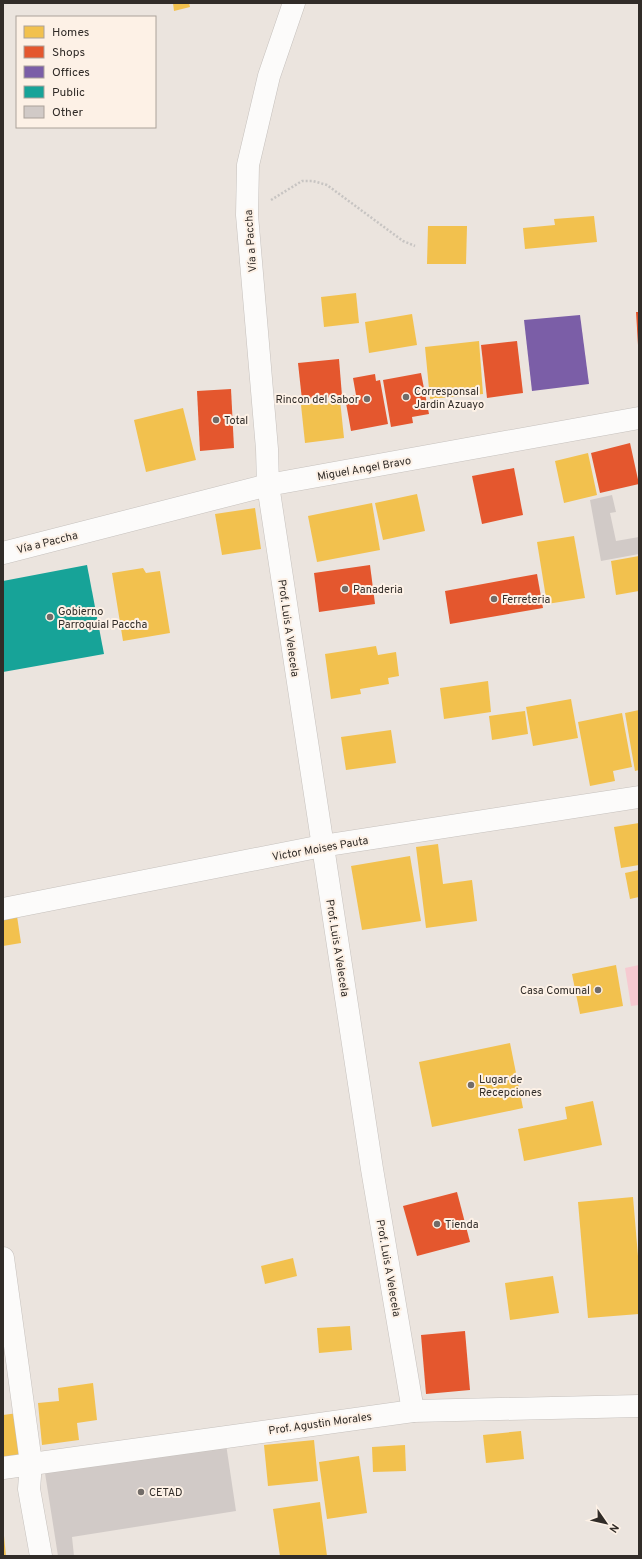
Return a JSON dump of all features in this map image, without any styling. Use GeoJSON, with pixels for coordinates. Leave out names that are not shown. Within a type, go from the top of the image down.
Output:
{"type":"FeatureCollection","features":[{"type":"Feature","properties":{"kind":"street","name":"Vía a Paccha"},"geometry":{"type":"LineString","coordinates":[[268,485],[266,441],[247,215],[248,165],[269,76],[294,3]]}},
{"type":"Feature","properties":{"kind":"street","name":"Miguel Angel Bravo"},"geometry":{"type":"LineString","coordinates":[[92,531],[268,485],[639,418]]}},
{"type":"Feature","properties":{"kind":"street","name":"Prof. Luis A Velecela"},"geometry":{"type":"LineString","coordinates":[[268,485],[372,1169],[413,1411]]}},
{"type":"Feature","properties":{"kind":"street","name":"Vía a Paccha"},"geometry":{"type":"LineString","coordinates":[[3,553],[92,531]]}},
{"type":"Feature","properties":{"kind":"street","name":"Victor Moises Pauta"},"geometry":{"type":"LineString","coordinates":[[3,910],[322,846],[639,797]]}},
{"type":"Feature","properties":{"kind":"street"},"geometry":{"type":"LineString","coordinates":[[3,1258],[31,1463],[30,1489],[41,1556]]}},
{"type":"Feature","properties":{"kind":"street","name":"Prof. Agustin Morales"},"geometry":{"type":"LineString","coordinates":[[3,1468],[413,1411],[639,1406]]}},
{"type":"Feature","properties":{"kind":"path"},"geometry":{"type":"LineString","coordinates":[[247,215],[302,181],[313,181],[327,185],[403,241],[415,246]]}},
{"type":"Feature","properties":{"kind":"shaded area"},"geometry":{"type":"Polygon","coordinates":[[[639,965],[639,1005],[631,1006],[625,968],[639,965]]]}},
{"type":"Feature","properties":{"kind":"building: Homes"},"geometry":{"type":"Polygon","coordinates":[[[173,3],[189,3],[190,7],[174,11],[173,3]]]}},
{"type":"Feature","properties":{"kind":"building: Homes"},"geometry":{"type":"Polygon","coordinates":[[[594,216],[597,242],[525,249],[523,228],[555,225],[554,219],[594,216]]]}},
{"type":"Feature","properties":{"kind":"building: Homes"},"geometry":{"type":"Polygon","coordinates":[[[428,226],[467,226],[466,264],[427,264],[428,226]]]}},
{"type":"Feature","properties":{"kind":"building: Homes"},"geometry":{"type":"Polygon","coordinates":[[[356,293],[359,323],[324,327],[321,297],[356,293]]]}},
{"type":"Feature","properties":{"kind":"building: Homes"},"geometry":{"type":"Polygon","coordinates":[[[412,314],[417,345],[369,353],[365,322],[412,314]]]}},
{"type":"Feature","properties":{"kind":"building: Homes"},"geometry":{"type":"Polygon","coordinates":[[[479,341],[483,394],[430,399],[425,347],[479,341]]]}},
{"type":"Feature","properties":{"kind":"building: Homes"},"geometry":{"type":"Polygon","coordinates":[[[340,400],[344,438],[305,443],[301,405],[340,400]]]}},
{"type":"Feature","properties":{"kind":"building: Homes"},"geometry":{"type":"Polygon","coordinates":[[[183,408],[196,460],[146,472],[134,420],[183,408]]]}},
{"type":"Feature","properties":{"kind":"building: Homes"},"geometry":{"type":"Polygon","coordinates":[[[588,453],[597,495],[564,503],[555,461],[588,453]]]}},
{"type":"Feature","properties":{"kind":"building: Homes"},"geometry":{"type":"Polygon","coordinates":[[[417,494],[425,531],[383,540],[375,503],[417,494]]]}},
{"type":"Feature","properties":{"kind":"building: Homes"},"geometry":{"type":"Polygon","coordinates":[[[372,503],[380,550],[317,562],[308,516],[372,503]]]}},
{"type":"Feature","properties":{"kind":"building: Homes"},"geometry":{"type":"Polygon","coordinates":[[[255,508],[261,549],[222,555],[215,514],[255,508]]]}},
{"type":"Feature","properties":{"kind":"building: Homes"},"geometry":{"type":"Polygon","coordinates":[[[574,536],[585,598],[547,604],[537,542],[574,536]]]}},
{"type":"Feature","properties":{"kind":"building: Homes"},"geometry":{"type":"Polygon","coordinates":[[[639,556],[639,591],[616,595],[611,561],[639,556]]]}},
{"type":"Feature","properties":{"kind":"building: Homes"},"geometry":{"type":"Polygon","coordinates":[[[143,568],[146,573],[160,571],[170,633],[123,641],[112,573],[143,568]]]}},
{"type":"Feature","properties":{"kind":"building: Homes"},"geometry":{"type":"Polygon","coordinates":[[[376,646],[378,655],[396,652],[399,676],[388,678],[389,684],[360,689],[361,694],[331,699],[325,654],[376,646]]]}},
{"type":"Feature","properties":{"kind":"building: Homes"},"geometry":{"type":"Polygon","coordinates":[[[488,681],[491,712],[444,719],[440,688],[488,681]]]}},
{"type":"Feature","properties":{"kind":"building: Homes"},"geometry":{"type":"Polygon","coordinates":[[[571,699],[578,738],[533,746],[526,707],[571,699]]]}},
{"type":"Feature","properties":{"kind":"building: Homes"},"geometry":{"type":"Polygon","coordinates":[[[639,710],[639,770],[635,771],[625,713],[639,710]]]}},
{"type":"Feature","properties":{"kind":"building: Homes"},"geometry":{"type":"Polygon","coordinates":[[[525,711],[528,734],[492,740],[489,716],[525,711]]]}},
{"type":"Feature","properties":{"kind":"building: Homes"},"geometry":{"type":"Polygon","coordinates":[[[622,713],[632,767],[613,771],[615,781],[590,786],[578,722],[622,713]]]}},
{"type":"Feature","properties":{"kind":"building: Homes"},"geometry":{"type":"Polygon","coordinates":[[[391,730],[396,763],[346,770],[341,737],[391,730]]]}},
{"type":"Feature","properties":{"kind":"building: Homes"},"geometry":{"type":"Polygon","coordinates":[[[639,823],[639,865],[621,868],[614,827],[639,823]]]}},
{"type":"Feature","properties":{"kind":"building: Homes"},"geometry":{"type":"Polygon","coordinates":[[[438,844],[443,884],[472,880],[477,921],[426,928],[416,847],[438,844]]]}},
{"type":"Feature","properties":{"kind":"building: Homes"},"geometry":{"type":"Polygon","coordinates":[[[410,856],[421,921],[362,930],[351,866],[410,856]]]}},
{"type":"Feature","properties":{"kind":"building: Homes"},"geometry":{"type":"Polygon","coordinates":[[[639,870],[639,897],[630,899],[625,873],[639,870]]]}},
{"type":"Feature","properties":{"kind":"building: Homes"},"geometry":{"type":"Polygon","coordinates":[[[17,916],[21,943],[3,946],[3,919],[17,916]]]}},
{"type":"Feature","properties":{"kind":"building: Homes","name":"Casa Comunal"},"geometry":{"type":"Polygon","coordinates":[[[616,965],[623,1006],[580,1014],[572,974],[616,965]]]}},
{"type":"Feature","properties":{"kind":"building: Homes","name":"Lugar de Recepciones"},"geometry":{"type":"Polygon","coordinates":[[[510,1043],[523,1108],[432,1127],[419,1062],[510,1043]]]}},
{"type":"Feature","properties":{"kind":"building: Homes","name":"Lugar de Recepciones"},"geometry":{"type":"Polygon","coordinates":[[[593,1101],[602,1145],[524,1161],[518,1129],[567,1119],[565,1107],[593,1101]]]}},
{"type":"Feature","properties":{"kind":"building: Homes"},"geometry":{"type":"Polygon","coordinates":[[[633,1197],[639,1268],[639,1314],[588,1318],[578,1202],[633,1197]]]}},
{"type":"Feature","properties":{"kind":"building: Homes"},"geometry":{"type":"Polygon","coordinates":[[[293,1258],[297,1276],[265,1284],[261,1266],[293,1258]]]}},
{"type":"Feature","properties":{"kind":"building: Homes"},"geometry":{"type":"Polygon","coordinates":[[[553,1276],[559,1313],[510,1320],[505,1283],[553,1276]]]}},
{"type":"Feature","properties":{"kind":"building: Homes"},"geometry":{"type":"Polygon","coordinates":[[[350,1326],[352,1350],[319,1353],[317,1328],[350,1326]]]}},
{"type":"Feature","properties":{"kind":"building: Homes"},"geometry":{"type":"Polygon","coordinates":[[[93,1383],[97,1420],[77,1423],[79,1440],[42,1445],[38,1403],[59,1401],[58,1388],[93,1383]]]}},
{"type":"Feature","properties":{"kind":"building: Homes"},"geometry":{"type":"Polygon","coordinates":[[[18,1413],[22,1456],[3,1458],[3,1415],[18,1413]]]}},
{"type":"Feature","properties":{"kind":"building: Homes"},"geometry":{"type":"Polygon","coordinates":[[[521,1431],[524,1459],[486,1463],[483,1435],[521,1431]]]}},
{"type":"Feature","properties":{"kind":"building: Homes"},"geometry":{"type":"Polygon","coordinates":[[[314,1440],[318,1481],[268,1486],[264,1445],[314,1440]]]}},
{"type":"Feature","properties":{"kind":"building: Homes"},"geometry":{"type":"Polygon","coordinates":[[[405,1445],[406,1471],[373,1472],[372,1447],[405,1445]]]}},
{"type":"Feature","properties":{"kind":"building: Homes"},"geometry":{"type":"Polygon","coordinates":[[[359,1456],[367,1513],[327,1519],[319,1462],[359,1456]]]}},
{"type":"Feature","properties":{"kind":"building: Homes"},"geometry":{"type":"Polygon","coordinates":[[[320,1502],[327,1556],[280,1556],[273,1509],[320,1502]]]}},
{"type":"Feature","properties":{"kind":"building: Homes"},"geometry":{"type":"Polygon","coordinates":[[[4,1536],[6,1556],[3,1556],[4,1536]]]}},
{"type":"Feature","properties":{"kind":"building: Shops"},"geometry":{"type":"Polygon","coordinates":[[[636,312],[639,312],[639,345],[638,345],[636,312]]]}},
{"type":"Feature","properties":{"kind":"building: Shops"},"geometry":{"type":"Polygon","coordinates":[[[517,341],[523,393],[487,398],[481,345],[517,341]]]}},
{"type":"Feature","properties":{"kind":"building: Shops"},"geometry":{"type":"Polygon","coordinates":[[[339,359],[342,396],[302,400],[298,363],[339,359]]]}},
{"type":"Feature","properties":{"kind":"building: Shops","name":"Corresponsal Jardin Azuayo"},"geometry":{"type":"Polygon","coordinates":[[[421,373],[429,414],[412,417],[413,423],[391,427],[383,380],[421,373]]]}},
{"type":"Feature","properties":{"kind":"building: Shops","name":"Rincon del Sabor"},"geometry":{"type":"Polygon","coordinates":[[[375,374],[376,381],[380,380],[388,424],[351,431],[346,403],[351,402],[350,396],[356,395],[353,378],[375,374]]]}},
{"type":"Feature","properties":{"kind":"building: Shops","name":"Total"},"geometry":{"type":"Polygon","coordinates":[[[231,389],[234,448],[200,451],[197,391],[231,389]]]}},
{"type":"Feature","properties":{"kind":"building: Shops"},"geometry":{"type":"Polygon","coordinates":[[[630,443],[639,484],[600,493],[591,453],[630,443]]]}},
{"type":"Feature","properties":{"kind":"building: Shops"},"geometry":{"type":"Polygon","coordinates":[[[514,468],[523,515],[482,524],[472,476],[514,468]]]}},
{"type":"Feature","properties":{"kind":"building: Shops","name":"Panaderia"},"geometry":{"type":"Polygon","coordinates":[[[370,565],[375,604],[319,612],[314,573],[370,565]]]}},
{"type":"Feature","properties":{"kind":"building: Shops","name":"Ferreteria"},"geometry":{"type":"Polygon","coordinates":[[[537,574],[543,608],[450,624],[445,591],[537,574]]]}},
{"type":"Feature","properties":{"kind":"building: Shops","name":"Tienda"},"geometry":{"type":"Polygon","coordinates":[[[457,1192],[470,1242],[417,1256],[403,1206],[457,1192]]]}},
{"type":"Feature","properties":{"kind":"building: Shops"},"geometry":{"type":"Polygon","coordinates":[[[465,1331],[470,1390],[426,1394],[421,1335],[465,1331]]]}},
{"type":"Feature","properties":{"kind":"building: Offices"},"geometry":{"type":"Polygon","coordinates":[[[580,315],[589,384],[532,391],[524,320],[580,315]]]}},
{"type":"Feature","properties":{"kind":"building: Public","name":"Gobierno Parroquial Paccha"},"geometry":{"type":"Polygon","coordinates":[[[87,565],[104,654],[3,672],[3,581],[87,565]]]}},
{"type":"Feature","properties":{"kind":"building: Other"},"geometry":{"type":"Polygon","coordinates":[[[612,495],[616,512],[610,513],[616,541],[639,537],[639,554],[601,561],[590,500],[612,495]]]}},
{"type":"Feature","properties":{"kind":"building: Other","name":"CETAD"},"geometry":{"type":"Polygon","coordinates":[[[226,1444],[236,1511],[72,1537],[74,1556],[58,1556],[45,1473],[226,1444]]]}},
{"type":"Feature","properties":{"kind":"place","name":"Corresponsal Jardin Azuayo"},"geometry":{"type":"Point","coordinates":[406,397]}},
{"type":"Feature","properties":{"kind":"place","name":"Rincon del Sabor"},"geometry":{"type":"Point","coordinates":[367,399]}},
{"type":"Feature","properties":{"kind":"place","name":"Total"},"geometry":{"type":"Point","coordinates":[216,420]}},
{"type":"Feature","properties":{"kind":"place","name":"Panaderia"},"geometry":{"type":"Point","coordinates":[345,589]}},
{"type":"Feature","properties":{"kind":"place","name":"Ferreteria"},"geometry":{"type":"Point","coordinates":[494,599]}},
{"type":"Feature","properties":{"kind":"place","name":"Gobierno Parroquial Paccha"},"geometry":{"type":"Point","coordinates":[50,617]}},
{"type":"Feature","properties":{"kind":"place","name":"Casa Comunal"},"geometry":{"type":"Point","coordinates":[598,990]}},
{"type":"Feature","properties":{"kind":"place","name":"Lugar de Recepciones"},"geometry":{"type":"Point","coordinates":[471,1085]}},
{"type":"Feature","properties":{"kind":"place","name":"Tienda"},"geometry":{"type":"Point","coordinates":[437,1224]}},
{"type":"Feature","properties":{"kind":"place","name":"CETAD"},"geometry":{"type":"Point","coordinates":[141,1492]}}]}
